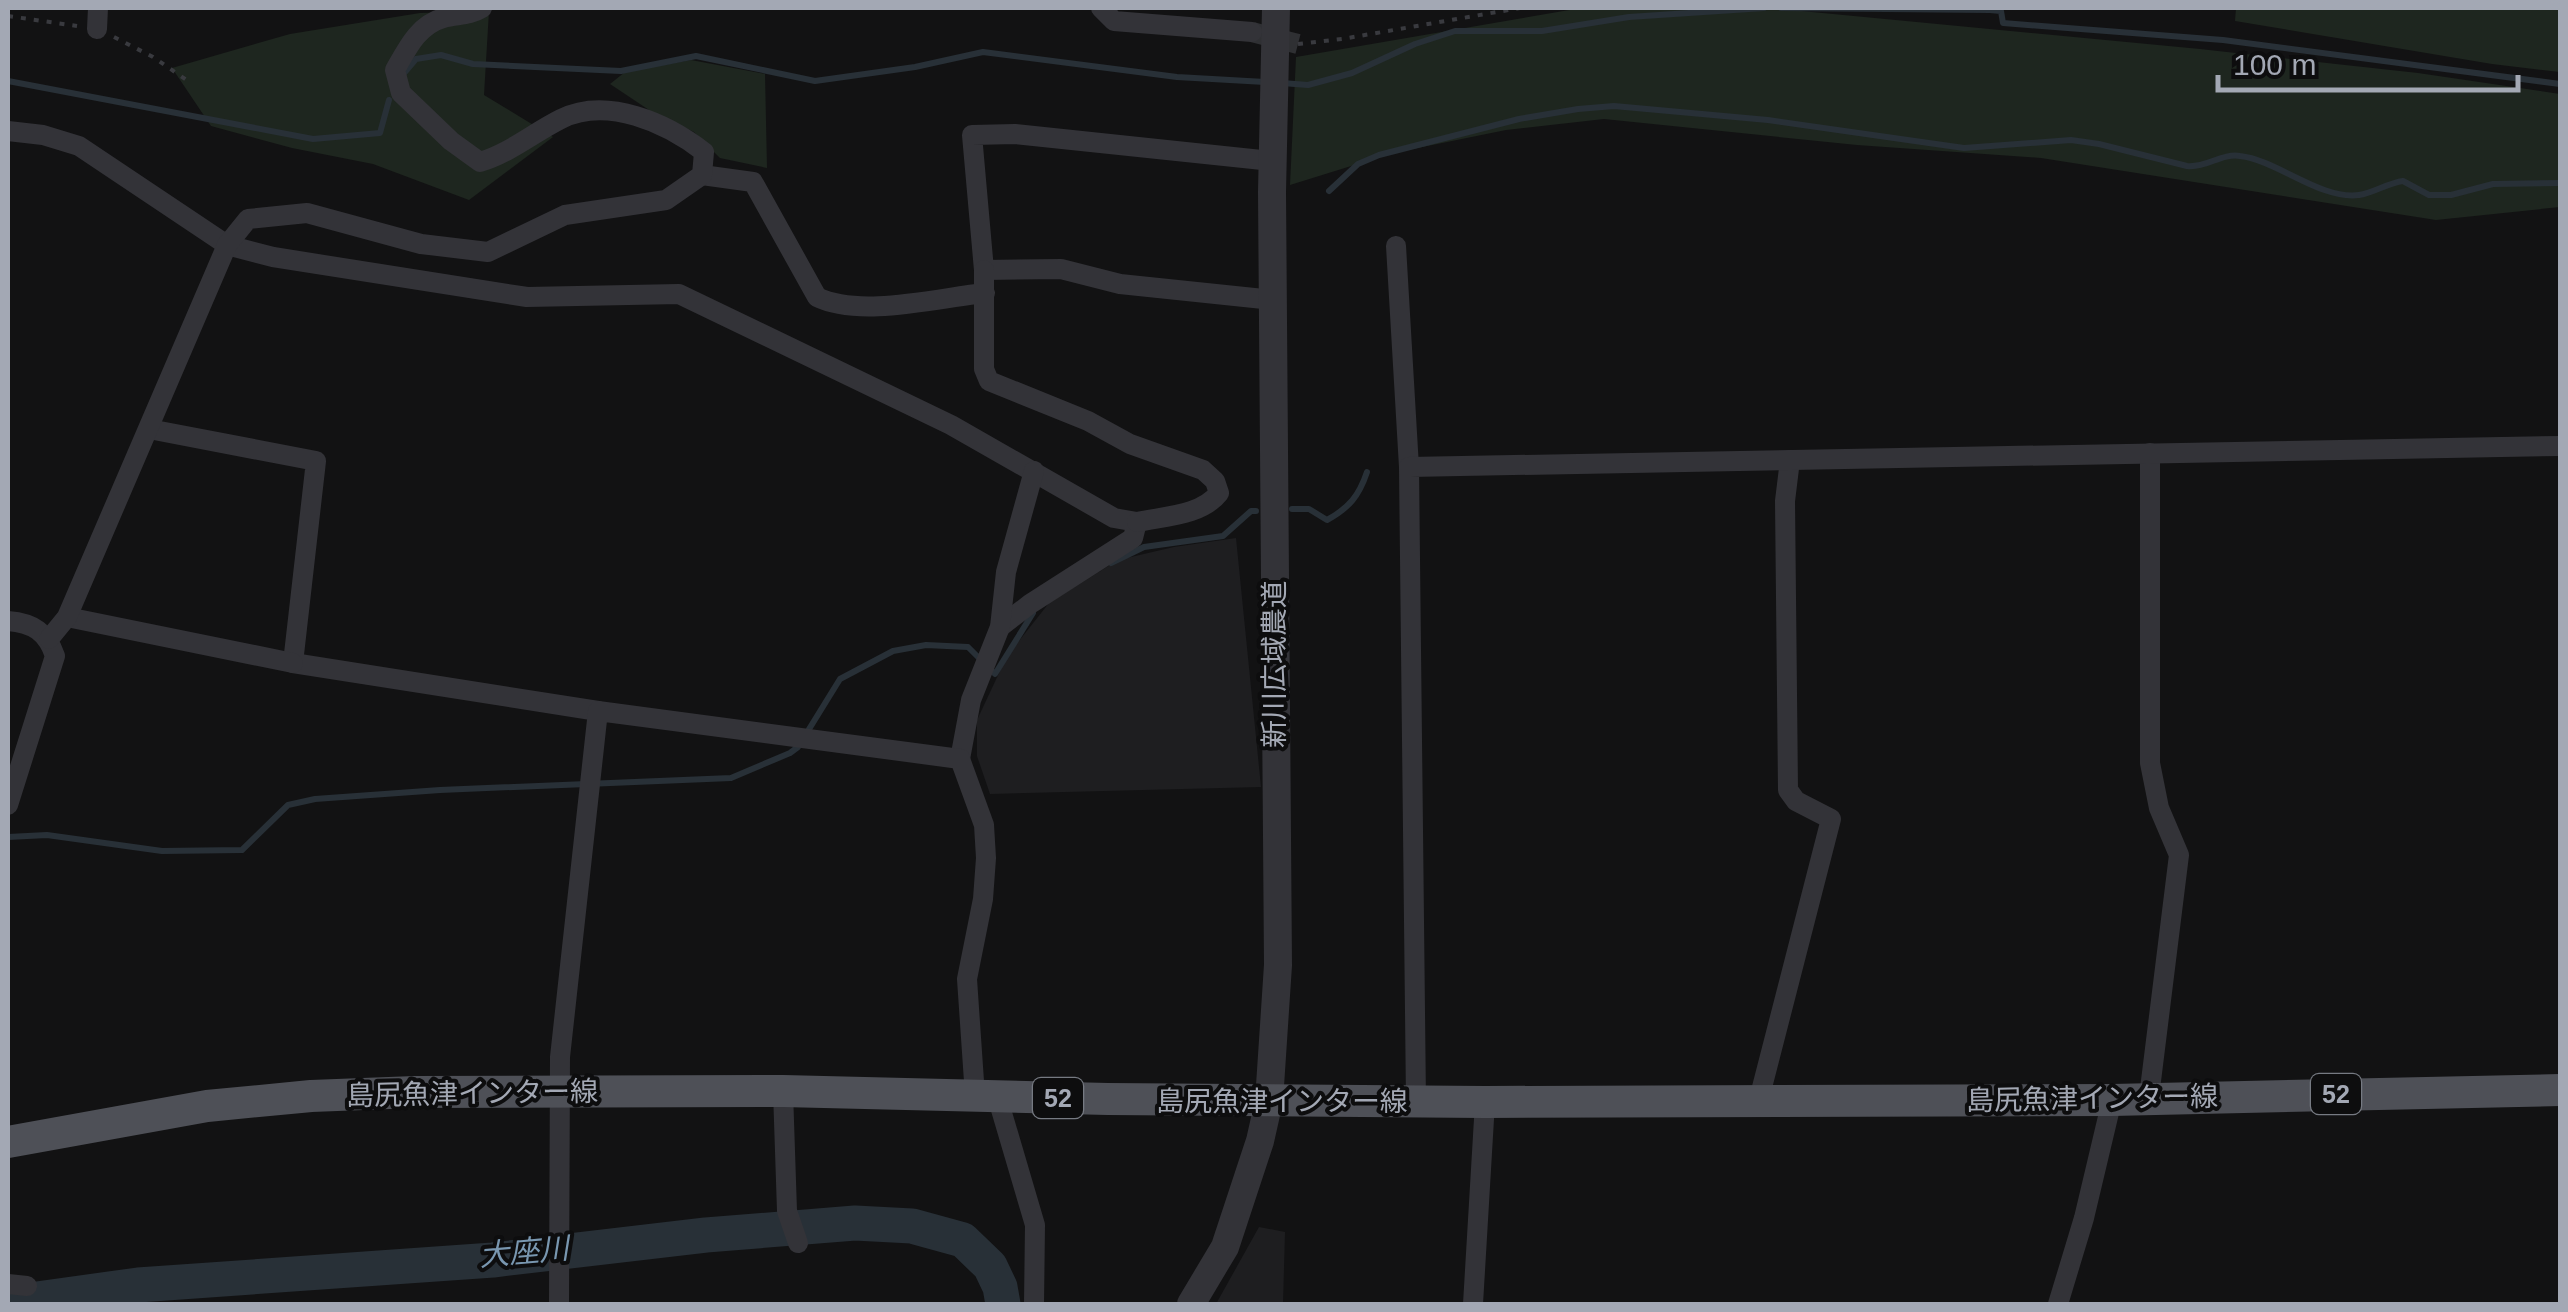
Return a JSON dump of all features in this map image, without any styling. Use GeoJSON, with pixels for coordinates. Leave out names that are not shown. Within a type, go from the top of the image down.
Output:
{"type":"FeatureCollection","features":[{"type":"Feature","properties":{"kind":"main road","name":"島尻魚津インター線"},"geometry":{"type":"LineString","coordinates":[[8,1142],[208,1106],[311,1096],[560,1090],[1485,1102],[2112,1100],[2560,1090]]}},
{"type":"Feature","properties":{"kind":"street"},"geometry":{"type":"LineString","coordinates":[[482,8],[428,24],[414,38],[395,70],[400,92],[450,142],[480,162],[497,157],[564,117],[597,108],[678,132],[704,152],[702,174]]}},
{"type":"Feature","properties":{"kind":"street"},"geometry":{"type":"LineString","coordinates":[[1101,8],[1114,21],[1252,32]]}},
{"type":"Feature","properties":{"kind":"street","name":"新川広域農道"},"geometry":{"type":"LineString","coordinates":[[1192,1304],[1224,1248],[1260,1140],[1269,1101],[1278,965],[1272,161],[1276,8]]}},
{"type":"Feature","properties":{"kind":"street"},"geometry":{"type":"LineString","coordinates":[[8,132],[42,135],[80,146],[228,245],[272,256],[527,297],[679,294],[951,424],[1114,518],[1137,522],[1200,509],[1219,493],[1203,470],[1130,444],[1088,422],[988,381],[984,369],[984,270],[972,135],[1016,134],[1272,161]]}},
{"type":"Feature","properties":{"kind":"street"},"geometry":{"type":"LineString","coordinates":[[50,640],[67,618],[228,245],[248,219],[308,213],[421,244],[488,252],[565,214],[666,200],[702,174],[753,182],[818,297],[835,306],[985,293]]}},
{"type":"Feature","properties":{"kind":"street"},"geometry":{"type":"LineString","coordinates":[[1396,246],[1409,467],[1416,1102]]}},
{"type":"Feature","properties":{"kind":"street"},"geometry":{"type":"LineString","coordinates":[[984,270],[1061,270],[1120,284],[1273,300]]}},
{"type":"Feature","properties":{"kind":"street"},"geometry":{"type":"LineString","coordinates":[[149,429],[316,461],[293,662]]}},
{"type":"Feature","properties":{"kind":"street"},"geometry":{"type":"LineString","coordinates":[[1409,467],[2560,446]]}},
{"type":"Feature","properties":{"kind":"street"},"geometry":{"type":"LineString","coordinates":[[2149,1098],[2179,855],[2160,808],[2150,763],[2150,453]]}},
{"type":"Feature","properties":{"kind":"street"},"geometry":{"type":"LineString","coordinates":[[1759,1099],[1831,819],[1796,801],[1788,790],[1786,500],[1790,460]]}},
{"type":"Feature","properties":{"kind":"street"},"geometry":{"type":"LineString","coordinates":[[1034,472],[1006,572],[1000,627],[970,700],[960,759],[984,825],[986,858],[983,900],[968,979],[986,1096],[1035,1225],[1034,1304]]}},
{"type":"Feature","properties":{"kind":"street"},"geometry":{"type":"LineString","coordinates":[[1000,627],[1133,538],[1137,522]]}},
{"type":"Feature","properties":{"kind":"street"},"geometry":{"type":"LineString","coordinates":[[67,618],[293,662],[598,711],[960,759]]}},
{"type":"Feature","properties":{"kind":"street"},"geometry":{"type":"LineString","coordinates":[[8,622],[29,623],[50,640],[55,656],[8,805]]}},
{"type":"Feature","properties":{"kind":"street"},"geometry":{"type":"LineString","coordinates":[[559,1304],[560,1057],[598,711]]}},
{"type":"Feature","properties":{"kind":"street"},"geometry":{"type":"LineString","coordinates":[[783,1091],[787,1210],[798,1243]]}},
{"type":"Feature","properties":{"kind":"street"},"geometry":{"type":"LineString","coordinates":[[2058,1304],[2084,1218],[2112,1100]]}},
{"type":"Feature","properties":{"kind":"street"},"geometry":{"type":"LineString","coordinates":[[1472,1304],[1485,1102]]}},
{"type":"Feature","properties":{"kind":"path"},"geometry":{"type":"LineString","coordinates":[[1298,44],[1520,8]]}},
{"type":"Feature","properties":{"kind":"path"},"geometry":{"type":"LineString","coordinates":[[8,16],[97,18],[188,81]]}},
{"type":"Feature","properties":{"kind":"shaded area"},"geometry":{"type":"Polygon","coordinates":[[[1581,8],[1771,8],[2200,49],[2418,73],[2560,94],[2560,207],[2436,220],[2041,158],[1857,145],[1604,119],[1506,130],[1393,153],[1290,185],[1296,57],[1581,8]]]}},
{"type":"Feature","properties":{"kind":"shaded area"},"geometry":{"type":"Polygon","coordinates":[[[2236,8],[2560,8],[2560,72],[2235,21],[2236,8]]]}},
{"type":"Feature","properties":{"kind":"shaded area"},"geometry":{"type":"Polygon","coordinates":[[[489,11],[484,95],[553,137],[469,200],[373,164],[211,126],[172,68],[290,34],[420,13],[489,11]]]}},
{"type":"Feature","properties":{"kind":"shaded area"},"geometry":{"type":"Polygon","coordinates":[[[691,60],[765,74],[767,168],[720,158],[694,132],[652,112],[610,84],[625,72],[691,60]]]}},
{"type":"Feature","properties":{"kind":"shaded area"},"geometry":{"type":"Polygon","coordinates":[[[1236,538],[1261,787],[990,794],[977,756],[977,720],[1007,656],[1049,603],[1118,560],[1236,538]]]}},
{"type":"Feature","properties":{"kind":"shaded area"},"geometry":{"type":"Polygon","coordinates":[[[1259,1227],[1285,1232],[1283,1304],[1216,1304],[1259,1227]]]}},
{"type":"Feature","properties":{"kind":"waterway"},"geometry":{"type":"LineString","coordinates":[[1282,83],[1308,85],[1352,73],[1415,44],[1455,31],[1542,31],[1629,17],[1764,8]]}},
{"type":"Feature","properties":{"kind":"waterway"},"geometry":{"type":"LineString","coordinates":[[1781,8],[2001,11],[2003,23],[2223,40],[2560,84]]}},
{"type":"Feature","properties":{"kind":"waterway"},"geometry":{"type":"LineString","coordinates":[[405,72],[416,59],[441,55],[473,64],[621,71],[696,56],[815,81],[915,67],[983,52],[1177,77],[1265,82]]}},
{"type":"Feature","properties":{"kind":"waterway"},"geometry":{"type":"LineString","coordinates":[[8,81],[313,139],[380,133],[389,100]]}},
{"type":"Feature","properties":{"kind":"waterway"},"geometry":{"type":"LineString","coordinates":[[1329,191],[1358,164],[1379,155],[1519,119],[1614,106],[1768,120],[1964,148],[2071,140],[2187,166],[2240,156],[2344,195],[2364,194],[2403,181],[2429,195],[2451,195],[2493,184],[2560,183]]}},
{"type":"Feature","properties":{"kind":"waterway"},"geometry":{"type":"LineString","coordinates":[[1292,509],[1309,509],[1327,520],[1352,500],[1367,472]]}},
{"type":"Feature","properties":{"kind":"waterway"},"geometry":{"type":"LineString","coordinates":[[1111,563],[1144,547],[1223,536],[1251,511],[1256,511]]}},
{"type":"Feature","properties":{"kind":"waterway"},"geometry":{"type":"LineString","coordinates":[[8,837],[47,835],[162,851],[242,850],[288,805],[315,799],[731,778],[798,747],[840,679],[893,651],[926,645],[968,647],[995,674],[1033,613]]}},
{"type":"Feature","properties":{"kind":"waterway","name":"大座川"},"geometry":{"type":"LineString","coordinates":[[8,1303],[138,1285],[493,1260],[706,1235],[855,1223],[912,1226],[963,1240],[990,1266],[1003,1304]]}},
{"type":"Feature","properties":{"kind":"tunnel"},"geometry":{"type":"LineString","coordinates":[[1252,32],[1298,44]]}}]}
